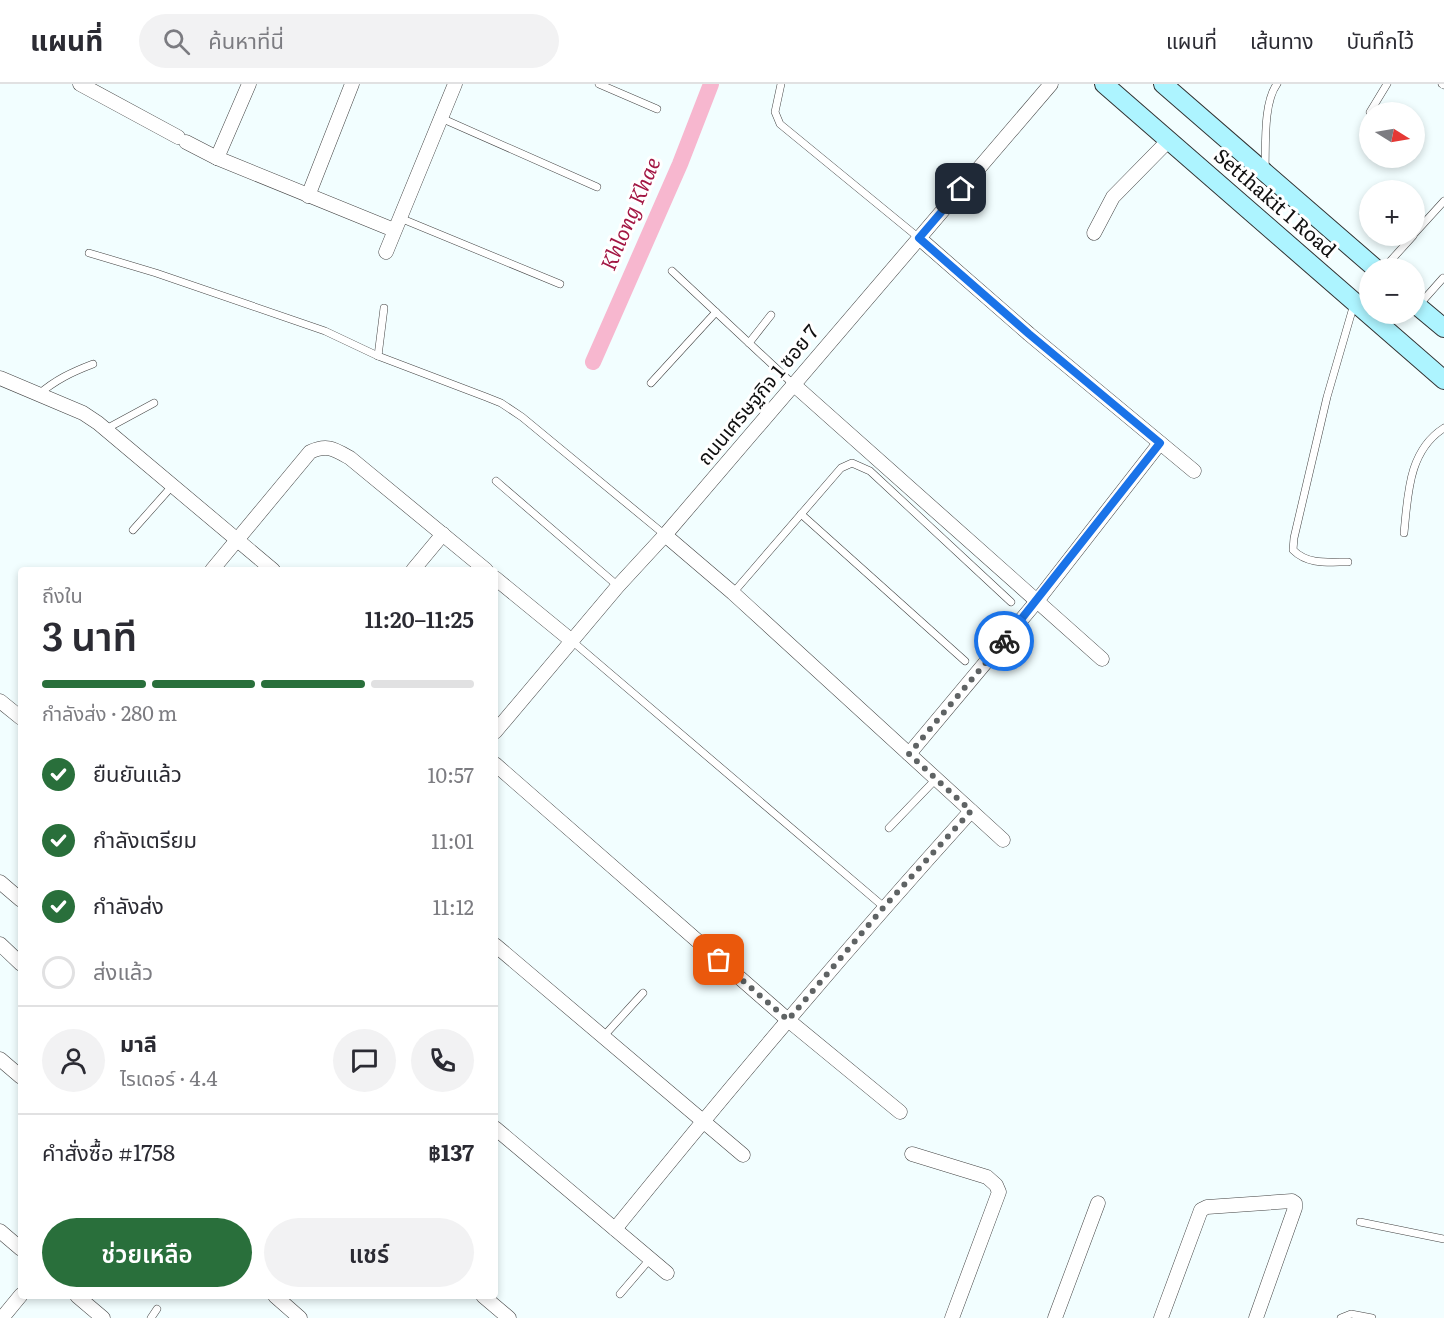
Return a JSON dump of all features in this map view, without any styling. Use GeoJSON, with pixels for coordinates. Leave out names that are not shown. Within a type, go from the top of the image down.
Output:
{"type":"FeatureCollection","features":[{"type":"Feature","properties":{"kind":"main road","name":"Setthakit 1 Road"},"geometry":{"type":"LineString","coordinates":[[1104,84],[1444,380]]}},
{"type":"Feature","properties":{"kind":"main road","name":"Setthakit 1 Road"},"geometry":{"type":"LineString","coordinates":[[1163,84],[1364,258]]}},
{"type":"Feature","properties":{"kind":"main road"},"geometry":{"type":"LineString","coordinates":[[1425,312],[1444,328]]}},
{"type":"Feature","properties":{"kind":"street"},"geometry":{"type":"LineString","coordinates":[[80,84],[217,158],[308,196],[397,224]]}},
{"type":"Feature","properties":{"kind":"street"},"geometry":{"type":"LineString","coordinates":[[217,158],[249,84]]}},
{"type":"Feature","properties":{"kind":"street"},"geometry":{"type":"LineString","coordinates":[[308,196],[352,84]]}},
{"type":"Feature","properties":{"kind":"street"},"geometry":{"type":"LineString","coordinates":[[386,252],[455,84]]}},
{"type":"Feature","properties":{"kind":"street","name":"ถนนเศรษฐกิจ 1 ซอย 7"},"geometry":{"type":"LineString","coordinates":[[498,728],[618,585],[665,535],[919,238],[1046,86]]}},
{"type":"Feature","properties":{"kind":"street"},"geometry":{"type":"LineString","coordinates":[[1094,233],[1113,197],[1169,140]]}},
{"type":"Feature","properties":{"kind":"street"},"geometry":{"type":"LineString","coordinates":[[919,238],[1029,334],[1194,471]]}},
{"type":"Feature","properties":{"kind":"street"},"geometry":{"type":"LineString","coordinates":[[0,378],[82,413],[174,485],[270,567]]}},
{"type":"Feature","properties":{"kind":"street"},"geometry":{"type":"LineString","coordinates":[[793,384],[1102,659]]}},
{"type":"Feature","properties":{"kind":"street"},"geometry":{"type":"LineString","coordinates":[[909,754],[1037,601],[1160,443]]}},
{"type":"Feature","properties":{"kind":"street"},"geometry":{"type":"LineString","coordinates":[[215,567],[310,452],[321,447],[336,449],[350,458],[480,567]]}},
{"type":"Feature","properties":{"kind":"street"},"geometry":{"type":"LineString","coordinates":[[416,567],[443,534]]}},
{"type":"Feature","properties":{"kind":"street"},"geometry":{"type":"LineString","coordinates":[[665,535],[733,592],[1003,840]]}},
{"type":"Feature","properties":{"kind":"street"},"geometry":{"type":"LineString","coordinates":[[498,580],[572,641]]}},
{"type":"Feature","properties":{"kind":"street"},"geometry":{"type":"LineString","coordinates":[[0,701],[18,716]]}},
{"type":"Feature","properties":{"kind":"street"},"geometry":{"type":"LineString","coordinates":[[498,767],[788,1020],[900,1112]]}},
{"type":"Feature","properties":{"kind":"street"},"geometry":{"type":"LineString","coordinates":[[615,1229],[884,907],[971,811]]}},
{"type":"Feature","properties":{"kind":"street"},"geometry":{"type":"LineString","coordinates":[[0,882],[18,897]]}},
{"type":"Feature","properties":{"kind":"street"},"geometry":{"type":"LineString","coordinates":[[0,944],[18,956]]}},
{"type":"Feature","properties":{"kind":"street"},"geometry":{"type":"LineString","coordinates":[[498,948],[743,1155]]}},
{"type":"Feature","properties":{"kind":"street"},"geometry":{"type":"LineString","coordinates":[[0,1059],[18,1074]]}},
{"type":"Feature","properties":{"kind":"street"},"geometry":{"type":"LineString","coordinates":[[498,1131],[667,1273]]}},
{"type":"Feature","properties":{"kind":"street"},"geometry":{"type":"LineString","coordinates":[[912,1154],[987,1178],[996,1185],[999,1192],[952,1318]]}},
{"type":"Feature","properties":{"kind":"street"},"geometry":{"type":"LineString","coordinates":[[1161,1318],[1201,1210],[1292,1201],[1295,1208],[1256,1318]]}},
{"type":"Feature","properties":{"kind":"street"},"geometry":{"type":"LineString","coordinates":[[1055,1318],[1098,1203]]}},
{"type":"Feature","properties":{"kind":"street"},"geometry":{"type":"LineString","coordinates":[[0,1231],[18,1246]]}},
{"type":"Feature","properties":{"kind":"street"},"geometry":{"type":"LineString","coordinates":[[2,1318],[18,1299]]}},
{"type":"Feature","properties":{"kind":"street"},"geometry":{"type":"LineString","coordinates":[[81,1299],[103,1318]]}},
{"type":"Feature","properties":{"kind":"street"},"geometry":{"type":"LineString","coordinates":[[278,1299],[300,1318]]}},
{"type":"Feature","properties":{"kind":"street"},"geometry":{"type":"LineString","coordinates":[[487,1299],[509,1318]]}},
{"type":"Feature","properties":{"kind":"lane"},"geometry":{"type":"LineString","coordinates":[[599,84],[657,109]]}},
{"type":"Feature","properties":{"kind":"lane"},"geometry":{"type":"LineString","coordinates":[[781,84],[775,112],[780,124],[919,238]]}},
{"type":"Feature","properties":{"kind":"lane"},"geometry":{"type":"LineString","coordinates":[[1265,172],[1268,112],[1272,90],[1277,84]]}},
{"type":"Feature","properties":{"kind":"lane"},"geometry":{"type":"LineString","coordinates":[[1376,102],[1387,84]]}},
{"type":"Feature","properties":{"kind":"lane"},"geometry":{"type":"LineString","coordinates":[[441,118],[597,188]]}},
{"type":"Feature","properties":{"kind":"lane"},"geometry":{"type":"LineString","coordinates":[[1425,223],[1444,201]]}},
{"type":"Feature","properties":{"kind":"lane"},"geometry":{"type":"LineString","coordinates":[[397,224],[561,284]]}},
{"type":"Feature","properties":{"kind":"lane"},"geometry":{"type":"LineString","coordinates":[[1393,258],[1404,246]]}},
{"type":"Feature","properties":{"kind":"lane"},"geometry":{"type":"LineString","coordinates":[[88,253],[156,273],[325,331],[378,356],[501,403],[522,417],[665,535]]}},
{"type":"Feature","properties":{"kind":"lane"},"geometry":{"type":"LineString","coordinates":[[672,271],[793,384]]}},
{"type":"Feature","properties":{"kind":"lane"},"geometry":{"type":"LineString","coordinates":[[1425,296],[1443,278]]}},
{"type":"Feature","properties":{"kind":"lane"},"geometry":{"type":"LineString","coordinates":[[1348,562],[1312,562],[1301,558],[1293,550],[1326,397],[1354,302]]}},
{"type":"Feature","properties":{"kind":"lane"},"geometry":{"type":"LineString","coordinates":[[378,356],[384,308]]}},
{"type":"Feature","properties":{"kind":"lane"},"geometry":{"type":"LineString","coordinates":[[651,383],[716,312]]}},
{"type":"Feature","properties":{"kind":"lane"},"geometry":{"type":"LineString","coordinates":[[749,343],[771,315]]}},
{"type":"Feature","properties":{"kind":"lane"},"geometry":{"type":"LineString","coordinates":[[38,395],[68,373],[93,364]]}},
{"type":"Feature","properties":{"kind":"lane"},"geometry":{"type":"LineString","coordinates":[[106,430],[154,403]]}},
{"type":"Feature","properties":{"kind":"lane"},"geometry":{"type":"LineString","coordinates":[[1404,533],[1412,472],[1420,453],[1433,435],[1444,428]]}},
{"type":"Feature","properties":{"kind":"lane"},"geometry":{"type":"LineString","coordinates":[[733,592],[841,468],[852,463],[870,471],[1011,602]]}},
{"type":"Feature","properties":{"kind":"lane"},"geometry":{"type":"LineString","coordinates":[[496,481],[618,585]]}},
{"type":"Feature","properties":{"kind":"lane"},"geometry":{"type":"LineString","coordinates":[[133,530],[174,485]]}},
{"type":"Feature","properties":{"kind":"lane"},"geometry":{"type":"LineString","coordinates":[[801,514],[965,661]]}},
{"type":"Feature","properties":{"kind":"lane"},"geometry":{"type":"LineString","coordinates":[[572,641],[884,907]]}},
{"type":"Feature","properties":{"kind":"lane"},"geometry":{"type":"LineString","coordinates":[[889,828],[936,779]]}},
{"type":"Feature","properties":{"kind":"lane"},"geometry":{"type":"LineString","coordinates":[[603,1037],[643,993]]}},
{"type":"Feature","properties":{"kind":"lane"},"geometry":{"type":"LineString","coordinates":[[1360,1222],[1444,1239]]}},
{"type":"Feature","properties":{"kind":"lane"},"geometry":{"type":"LineString","coordinates":[[620,1294],[650,1259]]}},
{"type":"Feature","properties":{"kind":"lane"},"geometry":{"type":"LineString","coordinates":[[151,1318],[157,1309]]}},
{"type":"Feature","properties":{"kind":"lane"},"geometry":{"type":"LineString","coordinates":[[1341,1318],[1351,1314],[1372,1318]]}},
{"type":"Feature","properties":{"kind":"waterway","name":"Khlong Khae"},"geometry":{"type":"LineString","coordinates":[[593,362],[680,164],[711,84]]}},
{"type":"Feature","properties":{"kind":"way so far"},"geometry":{"type":"LineString","coordinates":[[719,960],[788,1020],[884,907],[971,811],[909,754],[1004,641]]}},
{"type":"Feature","properties":{"kind":"route"},"geometry":{"type":"LineString","coordinates":[[961,189],[919,238],[1029,334],[1160,443],[1004,641]]}}]}
